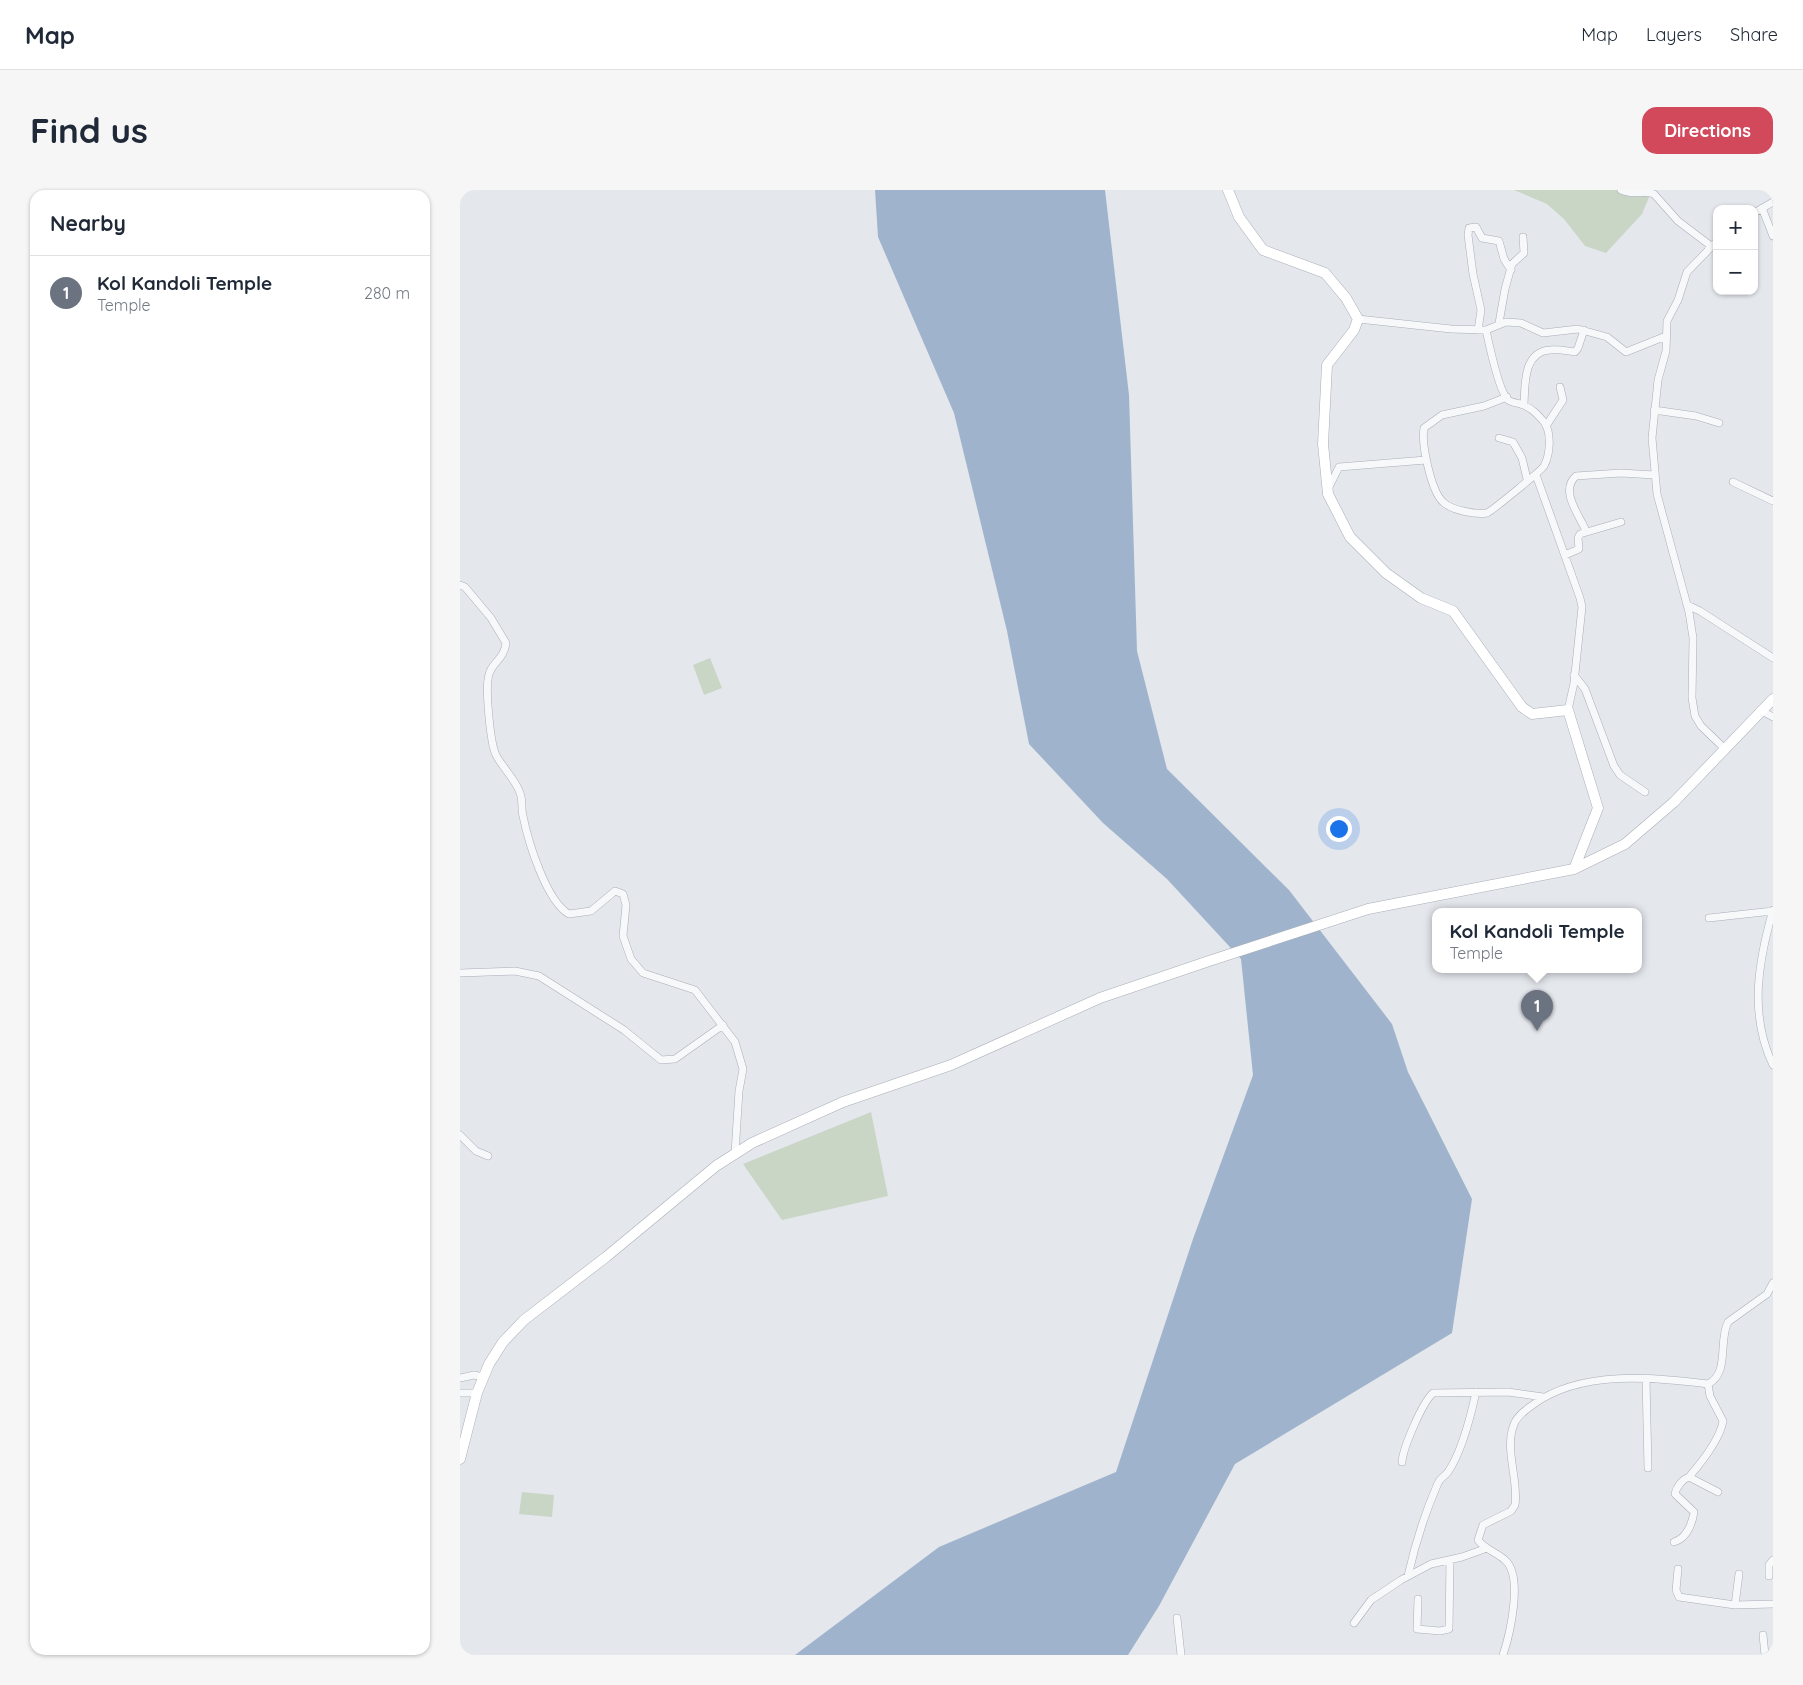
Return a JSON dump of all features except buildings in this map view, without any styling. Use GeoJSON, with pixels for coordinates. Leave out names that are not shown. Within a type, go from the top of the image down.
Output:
{"type":"FeatureCollection","features":[{"type":"Feature","properties":{"kind":"main road"},"geometry":{"type":"LineString","coordinates":[[1228,190],[1239,217],[1263,250],[1325,273],[1346,298],[1358,320],[1354,330],[1327,365],[1323,444],[1328,489],[1336,511],[1350,536],[1386,573],[1421,598],[1453,611],[1522,707],[1532,714],[1568,710],[1598,808],[1574,869]]}},
{"type":"Feature","properties":{"kind":"main road"},"geometry":{"type":"LineString","coordinates":[[460,1459],[477,1393],[488,1364],[504,1342],[524,1320],[735,1153],[767,1135],[842,1102],[951,1065],[1100,998],[1208,961],[1368,909],[1574,869],[1625,844],[1674,802],[1760,710],[1772,701]]}},
{"type":"Feature","properties":{"kind":"street"},"geometry":{"type":"LineString","coordinates":[[1621,190],[1634,194],[1649,192],[1654,194],[1678,221],[1713,243]]}},
{"type":"Feature","properties":{"kind":"street"},"geometry":{"type":"LineString","coordinates":[[1758,210],[1773,202]]}},
{"type":"Feature","properties":{"kind":"street"},"geometry":{"type":"LineString","coordinates":[[1762,208],[1773,236]]}},
{"type":"Feature","properties":{"kind":"street"},"geometry":{"type":"LineString","coordinates":[[1507,397],[1484,406],[1442,415],[1427,425],[1424,435],[1426,460],[1441,501],[1458,509],[1480,513],[1491,511],[1527,479],[1536,475],[1543,467],[1548,453],[1546,426],[1537,414],[1511,401],[1507,397],[1496,371],[1482,330],[1481,310],[1473,274],[1468,235],[1469,228],[1476,227],[1482,238],[1499,242],[1504,259],[1511,270]]}},
{"type":"Feature","properties":{"kind":"street"},"geometry":{"type":"LineString","coordinates":[[1500,323],[1505,288],[1513,261],[1523,255],[1523,237]]}},
{"type":"Feature","properties":{"kind":"street"},"geometry":{"type":"LineString","coordinates":[[1713,245],[1687,272],[1678,300],[1667,321],[1666,351],[1658,380],[1652,438],[1654,475],[1662,517],[1687,605],[1693,638],[1692,698],[1695,716],[1701,726],[1725,749]]}},
{"type":"Feature","properties":{"kind":"street"},"geometry":{"type":"LineString","coordinates":[[1358,320],[1397,322],[1434,328],[1482,330],[1500,323],[1520,323],[1543,332],[1566,329],[1584,330],[1607,337],[1626,352],[1666,336]]}},
{"type":"Feature","properties":{"kind":"street"},"geometry":{"type":"LineString","coordinates":[[1524,406],[1527,370],[1535,357],[1550,350],[1575,352],[1584,330]]}},
{"type":"Feature","properties":{"kind":"street"},"geometry":{"type":"LineString","coordinates":[[1546,426],[1564,399],[1560,387]]}},
{"type":"Feature","properties":{"kind":"street"},"geometry":{"type":"LineString","coordinates":[[1654,410],[1696,416],[1719,423]]}},
{"type":"Feature","properties":{"kind":"street"},"geometry":{"type":"LineString","coordinates":[[1499,438],[1513,442],[1522,458],[1527,479]]}},
{"type":"Feature","properties":{"kind":"street"},"geometry":{"type":"LineString","coordinates":[[1328,489],[1339,467],[1426,460]]}},
{"type":"Feature","properties":{"kind":"street"},"geometry":{"type":"LineString","coordinates":[[1586,531],[1574,509],[1570,489],[1570,482],[1576,476],[1621,473],[1654,475]]}},
{"type":"Feature","properties":{"kind":"street"},"geometry":{"type":"LineString","coordinates":[[1536,475],[1582,608],[1568,710]]}},
{"type":"Feature","properties":{"kind":"street"},"geometry":{"type":"LineString","coordinates":[[1733,482],[1773,501]]}},
{"type":"Feature","properties":{"kind":"street"},"geometry":{"type":"LineString","coordinates":[[1565,555],[1579,549],[1578,536],[1586,531],[1621,522]]}},
{"type":"Feature","properties":{"kind":"street"},"geometry":{"type":"LineString","coordinates":[[460,585],[465,587],[491,618],[506,643],[505,654],[491,667],[488,679],[488,703],[494,752],[520,793],[522,814],[538,870],[551,894],[564,911],[577,914],[597,908],[615,890],[618,890],[626,899],[623,936],[624,945],[631,959],[643,973],[695,990],[735,1042],[742,1060],[743,1069],[739,1091],[735,1153]]}},
{"type":"Feature","properties":{"kind":"street"},"geometry":{"type":"LineString","coordinates":[[1687,605],[1700,611],[1773,658]]}},
{"type":"Feature","properties":{"kind":"street"},"geometry":{"type":"LineString","coordinates":[[1574,675],[1585,689],[1614,766],[1620,775],[1646,792]]}},
{"type":"Feature","properties":{"kind":"street"},"geometry":{"type":"LineString","coordinates":[[1760,710],[1773,717]]}},
{"type":"Feature","properties":{"kind":"street"},"geometry":{"type":"LineString","coordinates":[[1709,918],[1773,911],[1764,946],[1756,996],[1759,1024],[1773,1065]]}},
{"type":"Feature","properties":{"kind":"street"},"geometry":{"type":"LineString","coordinates":[[460,973],[508,971],[539,976],[624,1030],[661,1060],[675,1059],[723,1025]]}},
{"type":"Feature","properties":{"kind":"street"},"geometry":{"type":"LineString","coordinates":[[460,1135],[476,1151],[488,1156]]}},
{"type":"Feature","properties":{"kind":"street"},"geometry":{"type":"LineString","coordinates":[[1503,1655],[1512,1630],[1514,1588],[1512,1571],[1506,1561],[1478,1540],[1483,1525],[1511,1511],[1515,1505],[1512,1435],[1515,1423],[1523,1412],[1543,1397],[1568,1385],[1646,1378],[1708,1384],[1713,1381],[1720,1367],[1724,1329],[1728,1322],[1768,1294],[1773,1283]]}},
{"type":"Feature","properties":{"kind":"street"},"geometry":{"type":"LineString","coordinates":[[460,1378],[474,1375],[483,1378]]}},
{"type":"Feature","properties":{"kind":"street"},"geometry":{"type":"LineString","coordinates":[[1646,1378],[1648,1468]]}},
{"type":"Feature","properties":{"kind":"street"},"geometry":{"type":"LineString","coordinates":[[1674,1542],[1682,1540],[1693,1519],[1694,1512],[1675,1494],[1678,1486],[1685,1478],[1689,1478],[1714,1441],[1723,1421],[1710,1396],[1708,1384]]}},
{"type":"Feature","properties":{"kind":"street"},"geometry":{"type":"LineString","coordinates":[[1408,1576],[1414,1547],[1431,1501],[1440,1478],[1448,1472],[1466,1431],[1476,1392]]}},
{"type":"Feature","properties":{"kind":"street"},"geometry":{"type":"LineString","coordinates":[[1402,1462],[1404,1447],[1412,1434],[1424,1405],[1433,1393],[1521,1392],[1543,1397]]}},
{"type":"Feature","properties":{"kind":"street"},"geometry":{"type":"LineString","coordinates":[[460,1393],[477,1393]]}},
{"type":"Feature","properties":{"kind":"street"},"geometry":{"type":"LineString","coordinates":[[1689,1478],[1718,1492]]}},
{"type":"Feature","properties":{"kind":"street"},"geometry":{"type":"LineString","coordinates":[[1354,1623],[1372,1600],[1408,1576],[1431,1564],[1487,1548]]}},
{"type":"Feature","properties":{"kind":"street"},"geometry":{"type":"LineString","coordinates":[[1418,1600],[1417,1629],[1440,1631],[1449,1629],[1450,1560]]}},
{"type":"Feature","properties":{"kind":"street"},"geometry":{"type":"LineString","coordinates":[[1769,1576],[1769,1565],[1773,1560]]}},
{"type":"Feature","properties":{"kind":"street"},"geometry":{"type":"LineString","coordinates":[[1678,1569],[1676,1590],[1679,1597],[1735,1604],[1773,1604]]}},
{"type":"Feature","properties":{"kind":"street"},"geometry":{"type":"LineString","coordinates":[[1735,1604],[1738,1574]]}},
{"type":"Feature","properties":{"kind":"street"},"geometry":{"type":"LineString","coordinates":[[1177,1618],[1181,1655]]}},
{"type":"Feature","properties":{"kind":"street"},"geometry":{"type":"LineString","coordinates":[[1763,1635],[1764,1655]]}},
{"type":"Feature","properties":{"kind":"green space"},"geometry":{"type":"Polygon","coordinates":[[[1514,190],[1652,190],[1642,214],[1606,253],[1585,246],[1564,219],[1547,204],[1514,190]]]}},
{"type":"Feature","properties":{"kind":"green space"},"geometry":{"type":"Polygon","coordinates":[[[710,658],[722,688],[704,695],[693,665],[710,658]]]}},
{"type":"Feature","properties":{"kind":"green space"},"geometry":{"type":"Polygon","coordinates":[[[871,1112],[888,1196],[782,1220],[743,1164],[871,1112]]]}},
{"type":"Feature","properties":{"kind":"green space"},"geometry":{"type":"Polygon","coordinates":[[[522,1492],[554,1495],[552,1517],[519,1514],[522,1492]]]}},
{"type":"Feature","properties":{"kind":"water"},"geometry":{"type":"Polygon","coordinates":[[[875,190],[1105,190],[1129,395],[1137,651],[1167,769],[1289,890],[1392,1024],[1408,1072],[1472,1199],[1452,1333],[1235,1464],[1159,1606],[1128,1655],[795,1655],[939,1547],[1116,1472],[1193,1239],[1253,1075],[1241,959],[1167,879],[1103,823],[1029,744],[1007,631],[954,413],[878,237],[875,190]]]}},
{"type":"Feature","properties":{"kind":"place","name":"Kol Kandoli Temple"},"geometry":{"type":"Point","coordinates":[1537,1031]}}]}
